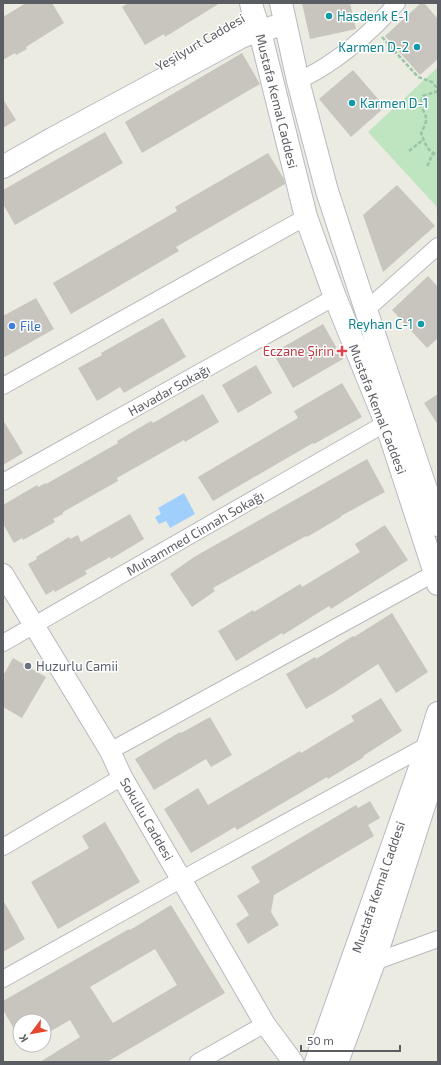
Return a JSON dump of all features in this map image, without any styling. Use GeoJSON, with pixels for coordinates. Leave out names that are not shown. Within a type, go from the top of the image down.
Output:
{"type":"FeatureCollection","features":[{"type":"Feature","properties":{"kind":"main road","name":"Yeşilyurt Caddesi"},"geometry":{"type":"LineString","coordinates":[[3,153],[228,28],[252,7],[282,7],[280,20],[275,26],[241,37],[3,167]]}},
{"type":"Feature","properties":{"kind":"main road","name":"Mustafa Kemal Caddesi"},"geometry":{"type":"LineString","coordinates":[[252,7],[260,32],[306,217],[335,297],[386,423],[437,578]]}},
{"type":"Feature","properties":{"kind":"main road","name":"Mustafa Kemal Caddesi"},"geometry":{"type":"LineString","coordinates":[[282,7],[298,81],[327,191],[438,525]]}},
{"type":"Feature","properties":{"kind":"main road","name":"Mustafa Kemal Caddesi"},"geometry":{"type":"LineString","coordinates":[[338,1062],[374,962],[433,754],[438,713]]}},
{"type":"Feature","properties":{"kind":"main road","name":"Mustafa Kemal Caddesi"},"geometry":{"type":"LineString","coordinates":[[316,1062],[433,754]]}},
{"type":"Feature","properties":{"kind":"street"},"geometry":{"type":"LineString","coordinates":[[298,81],[341,55],[374,28],[397,3]]}},
{"type":"Feature","properties":{"kind":"street"},"geometry":{"type":"LineString","coordinates":[[3,386],[306,217]]}},
{"type":"Feature","properties":{"kind":"street"},"geometry":{"type":"LineString","coordinates":[[366,310],[438,246]]}},
{"type":"Feature","properties":{"kind":"street","name":"Havadar Sokağı"},"geometry":{"type":"LineString","coordinates":[[3,482],[335,297]]}},
{"type":"Feature","properties":{"kind":"street","name":"Muhammed Cinnah Sokağı"},"geometry":{"type":"LineString","coordinates":[[3,643],[386,423]]}},
{"type":"Feature","properties":{"kind":"street","name":"Sokullu Caddesi"},"geometry":{"type":"LineString","coordinates":[[3,574],[110,751],[122,777],[265,1024],[294,1062]]}},
{"type":"Feature","properties":{"kind":"street"},"geometry":{"type":"LineString","coordinates":[[110,751],[437,578]]}},
{"type":"Feature","properties":{"kind":"street"},"geometry":{"type":"LineString","coordinates":[[3,979],[182,879],[433,754]]}},
{"type":"Feature","properties":{"kind":"street"},"geometry":{"type":"LineString","coordinates":[[3,847],[122,777]]}},
{"type":"Feature","properties":{"kind":"street"},"geometry":{"type":"LineString","coordinates":[[374,962],[438,939]]}},
{"type":"Feature","properties":{"kind":"street"},"geometry":{"type":"LineString","coordinates":[[198,1062],[265,1024]]}},
{"type":"Feature","properties":{"kind":"path"},"geometry":{"type":"LineString","coordinates":[[374,28],[418,77],[432,82],[438,90],[423,96],[420,105],[426,116],[426,124],[422,133],[425,146],[433,154],[438,155]]}},
{"type":"Feature","properties":{"kind":"path"},"geometry":{"type":"LineString","coordinates":[[409,151],[424,139]]}},
{"type":"Feature","properties":{"kind":"path"},"geometry":{"type":"LineString","coordinates":[[427,166],[433,154]]}},
{"type":"Feature","properties":{"kind":"green space"},"geometry":{"type":"Polygon","coordinates":[[[438,67],[438,208],[368,132],[438,67]]]}},
{"type":"Feature","properties":{"kind":"water"},"geometry":{"type":"Polygon","coordinates":[[[184,493],[195,514],[170,528],[166,521],[159,524],[155,517],[161,514],[158,508],[184,493]]]}},
{"type":"Feature","properties":{"kind":"building"},"geometry":{"type":"Polygon","coordinates":[[[26,3],[52,3],[64,23],[26,47],[27,49],[16,55],[15,53],[3,60],[3,17],[26,3]]]}},
{"type":"Feature","properties":{"kind":"building"},"geometry":{"type":"Polygon","coordinates":[[[128,3],[220,3],[165,37],[164,34],[145,45],[122,7],[128,3]]]}},
{"type":"Feature","properties":{"kind":"building","name":"Hasdenk E-1"},"geometry":{"type":"Polygon","coordinates":[[[302,3],[350,3],[356,29],[310,39],[302,3]]]}},
{"type":"Feature","properties":{"kind":"building","name":"Karmen D-2"},"geometry":{"type":"Polygon","coordinates":[[[421,3],[424,3],[438,19],[438,59],[420,75],[385,36],[421,3]]]}},
{"type":"Feature","properties":{"kind":"building"},"geometry":{"type":"Polygon","coordinates":[[[242,53],[260,84],[142,153],[125,122],[242,53]]]}},
{"type":"Feature","properties":{"kind":"building","name":"Karmen D-1"},"geometry":{"type":"Polygon","coordinates":[[[353,70],[385,107],[351,137],[319,99],[353,70]]]}},
{"type":"Feature","properties":{"kind":"building"},"geometry":{"type":"Polygon","coordinates":[[[3,99],[16,120],[3,128],[3,99]]]}},
{"type":"Feature","properties":{"kind":"building"},"geometry":{"type":"Polygon","coordinates":[[[105,132],[123,163],[15,225],[3,204],[3,190],[105,132]]]}},
{"type":"Feature","properties":{"kind":"building"},"geometry":{"type":"Polygon","coordinates":[[[268,153],[284,179],[285,184],[176,247],[179,251],[71,314],[53,283],[177,211],[175,207],[268,153]]]}},
{"type":"Feature","properties":{"kind":"building"},"geometry":{"type":"Polygon","coordinates":[[[397,185],[435,226],[383,272],[363,215],[397,185]]]}},
{"type":"Feature","properties":{"kind":"building","name":"Reyhan C-1"},"geometry":{"type":"Polygon","coordinates":[[[428,276],[438,287],[438,338],[427,348],[392,310],[428,276]]]}},
{"type":"Feature","properties":{"kind":"building"},"geometry":{"type":"Polygon","coordinates":[[[36,298],[54,329],[3,358],[3,316],[36,298]]]}},
{"type":"Feature","properties":{"kind":"building"},"geometry":{"type":"Polygon","coordinates":[[[163,318],[186,357],[124,393],[120,387],[97,401],[78,368],[102,355],[101,353],[163,318]]]}},
{"type":"Feature","properties":{"kind":"building"},"geometry":{"type":"Polygon","coordinates":[[[323,324],[343,359],[293,388],[273,353],[323,324]]]}},
{"type":"Feature","properties":{"kind":"building"},"geometry":{"type":"Polygon","coordinates":[[[256,365],[272,393],[238,413],[222,385],[256,365]]]}},
{"type":"Feature","properties":{"kind":"building"},"geometry":{"type":"Polygon","coordinates":[[[342,383],[362,417],[314,444],[313,443],[213,501],[198,477],[298,418],[294,411],[342,383]]]}},
{"type":"Feature","properties":{"kind":"building"},"geometry":{"type":"Polygon","coordinates":[[[203,394],[219,422],[117,478],[118,481],[53,519],[55,522],[23,540],[22,538],[14,543],[3,524],[3,505],[37,485],[38,487],[46,484],[118,443],[117,441],[151,421],[153,423],[203,394]]]}},
{"type":"Feature","properties":{"kind":"building"},"geometry":{"type":"Polygon","coordinates":[[[438,394],[438,425],[424,403],[438,394]]]}},
{"type":"Feature","properties":{"kind":"building"},"geometry":{"type":"Polygon","coordinates":[[[3,420],[23,453],[3,465],[3,420]]]}},
{"type":"Feature","properties":{"kind":"building"},"geometry":{"type":"Polygon","coordinates":[[[367,459],[385,492],[307,537],[306,536],[213,588],[215,591],[192,607],[170,574],[194,557],[367,459]]]}},
{"type":"Feature","properties":{"kind":"building"},"geometry":{"type":"Polygon","coordinates":[[[130,514],[144,539],[111,559],[110,557],[85,571],[87,574],[55,592],[54,590],[46,595],[28,564],[37,559],[36,557],[69,537],[70,539],[78,535],[81,542],[130,514]]]}},
{"type":"Feature","properties":{"kind":"building"},"geometry":{"type":"Polygon","coordinates":[[[385,525],[408,560],[331,609],[329,606],[283,635],[282,633],[236,661],[218,631],[253,610],[254,612],[300,584],[302,587],[360,552],[355,544],[385,525]]]}},
{"type":"Feature","properties":{"kind":"building"},"geometry":{"type":"Polygon","coordinates":[[[392,613],[428,672],[396,693],[378,664],[306,709],[286,674],[315,657],[316,659],[392,613]]]}},
{"type":"Feature","properties":{"kind":"building"},"geometry":{"type":"Polygon","coordinates":[[[13,658],[46,677],[22,718],[3,707],[3,676],[13,658]]]}},
{"type":"Feature","properties":{"kind":"building"},"geometry":{"type":"Polygon","coordinates":[[[381,698],[402,731],[328,779],[327,777],[237,830],[235,827],[191,853],[164,809],[198,788],[208,805],[300,751],[301,753],[354,721],[351,716],[381,698]]]}},
{"type":"Feature","properties":{"kind":"building"},"geometry":{"type":"Polygon","coordinates":[[[210,717],[232,755],[211,767],[206,759],[154,790],[135,759],[180,732],[181,733],[210,717]]]}},
{"type":"Feature","properties":{"kind":"building"},"geometry":{"type":"Polygon","coordinates":[[[370,801],[380,818],[368,825],[374,836],[274,895],[271,912],[279,925],[248,944],[236,924],[249,915],[237,896],[260,882],[251,867],[356,805],[358,808],[370,801]]]}},
{"type":"Feature","properties":{"kind":"building"},"geometry":{"type":"Polygon","coordinates":[[[105,822],[140,882],[58,929],[31,882],[89,848],[82,836],[105,822]]]}},
{"type":"Feature","properties":{"kind":"building"},"geometry":{"type":"Polygon","coordinates":[[[3,900],[25,939],[3,952],[3,900]]]}},
{"type":"Feature","properties":{"kind":"building"},"geometry":{"type":"Polygon","coordinates":[[[171,905],[225,993],[107,1062],[40,1062],[80,1037],[70,1020],[52,1030],[52,1013],[12,1013],[12,1025],[3,1010],[3,1001],[129,929],[130,930],[171,905]],[[155,949],[90,987],[113,1023],[177,985],[155,949]]]}},
{"type":"Feature","properties":{"kind":"place","name":"Hasdenk E-1"},"geometry":{"type":"Point","coordinates":[329,16]}},
{"type":"Feature","properties":{"kind":"place","name":"Karmen D-2"},"geometry":{"type":"Point","coordinates":[417,47]}},
{"type":"Feature","properties":{"kind":"place","name":"Karmen D-1"},"geometry":{"type":"Point","coordinates":[352,103]}},
{"type":"Feature","properties":{"kind":"place","name":"Reyhan C-1"},"geometry":{"type":"Point","coordinates":[421,324]}},
{"type":"Feature","properties":{"kind":"place","name":"File"},"geometry":{"type":"Point","coordinates":[12,326]}},
{"type":"Feature","properties":{"kind":"place","name":"Eczane Şirin"},"geometry":{"type":"Point","coordinates":[342,351]}},
{"type":"Feature","properties":{"kind":"place","name":"Huzurlu Camii"},"geometry":{"type":"Point","coordinates":[28,666]}}]}
